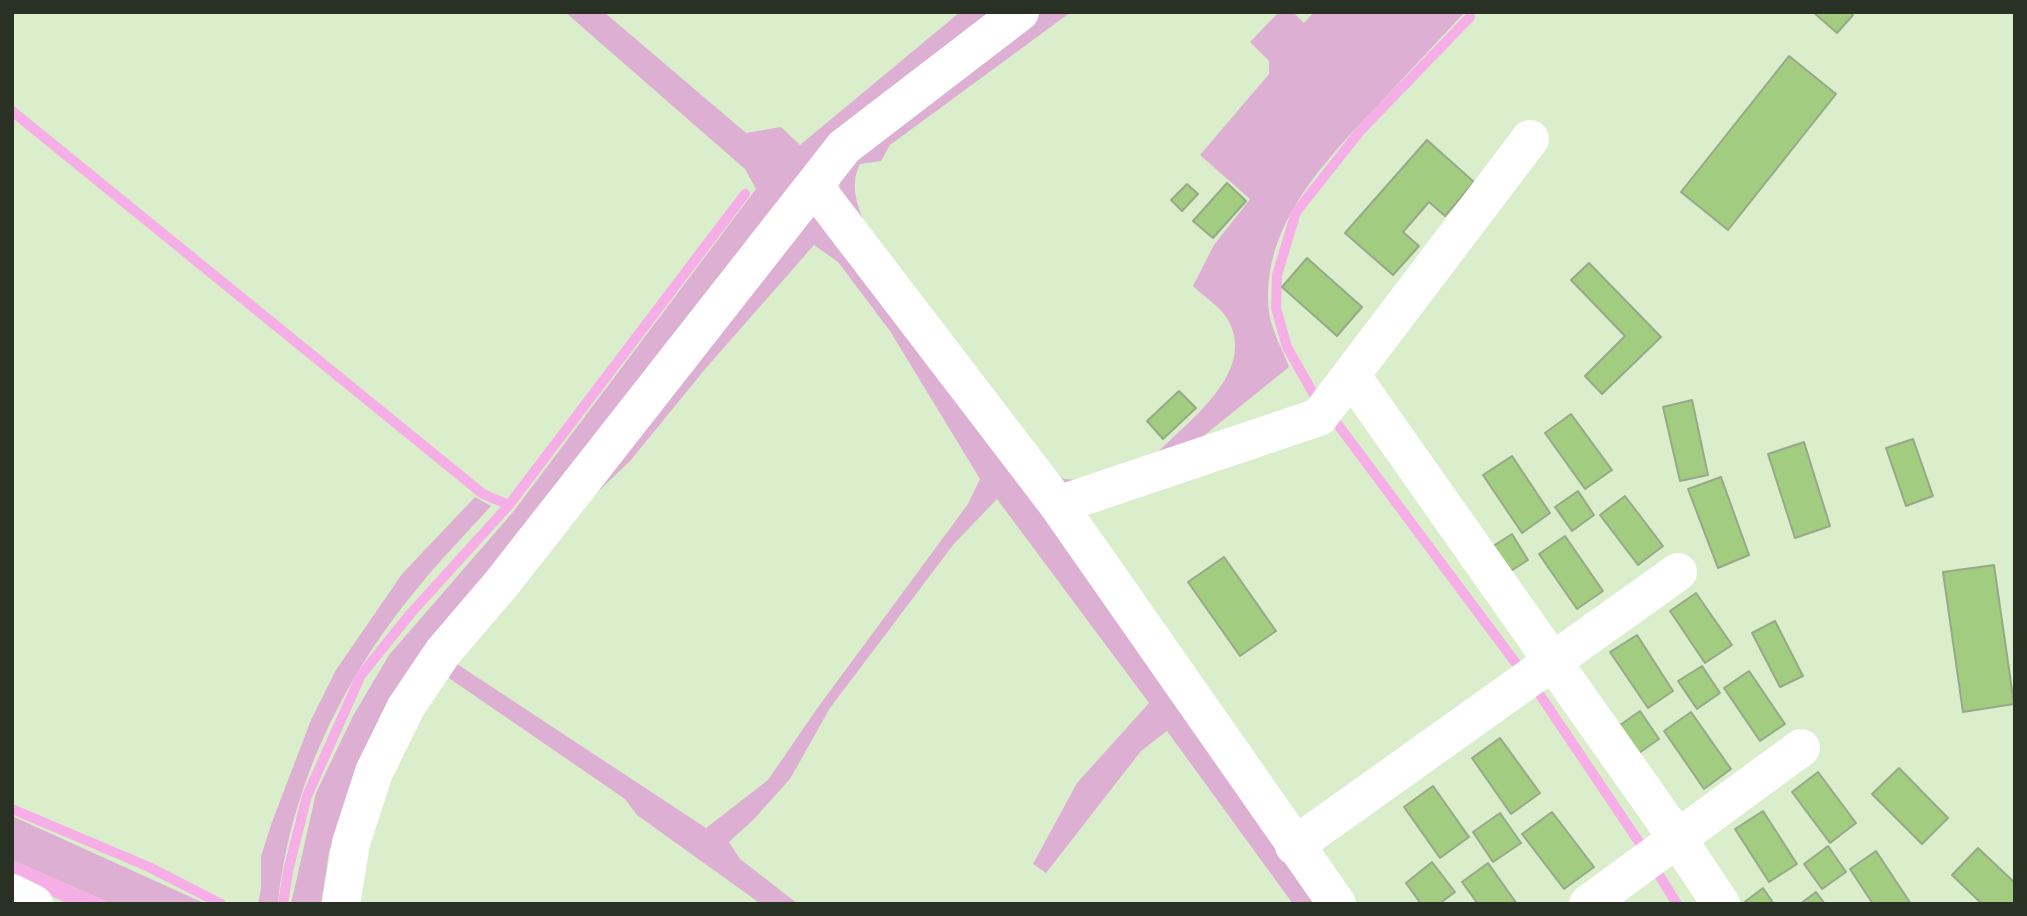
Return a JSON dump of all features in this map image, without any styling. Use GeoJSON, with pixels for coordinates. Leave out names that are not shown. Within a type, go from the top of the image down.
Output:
{"type":"FeatureCollection","features":[{"type":"Feature","properties":{"kind":"street"},"geometry":{"type":"LineString","coordinates":[[341,904],[351,843],[374,772],[406,707],[443,652],[510,572],[844,147],[1020,12]]}},
{"type":"Feature","properties":{"kind":"street"},"geometry":{"type":"LineString","coordinates":[[1058,505],[1319,418],[1530,139]]}},
{"type":"Feature","properties":{"kind":"street"},"geometry":{"type":"LineString","coordinates":[[814,186],[1058,505],[1337,904]]}},
{"type":"Feature","properties":{"kind":"street"},"geometry":{"type":"LineString","coordinates":[[1351,375],[1721,904]]}},
{"type":"Feature","properties":{"kind":"street"},"geometry":{"type":"LineString","coordinates":[[1294,846],[1678,572]]}},
{"type":"Feature","properties":{"kind":"street"},"geometry":{"type":"LineString","coordinates":[[1588,904],[1801,748]]}},
{"type":"Feature","properties":{"kind":"street"},"geometry":{"type":"LineString","coordinates":[[12,893],[34,904]]}},
{"type":"Feature","properties":{"kind":"shaded area"},"geometry":{"type":"Polygon","coordinates":[[[565,12],[604,12],[746,133],[781,127],[800,145],[960,12],[1000,12],[838,141],[339,820],[329,852],[321,904],[291,904],[316,793],[353,716],[389,655],[513,512],[756,189],[745,169],[565,12]]]}},
{"type":"Feature","properties":{"kind":"shaded area"},"geometry":{"type":"Polygon","coordinates":[[[1036,12],[1071,12],[890,145],[881,161],[860,164],[855,186],[865,223],[1047,470],[1064,479],[1092,481],[1060,491],[840,196],[839,177],[844,164],[1036,12]]]}},
{"type":"Feature","properties":{"kind":"shaded area"},"geometry":{"type":"Polygon","coordinates":[[[1279,12],[1293,12],[1304,23],[1314,12],[1465,12],[1339,147],[1301,196],[1286,223],[1275,251],[1269,280],[1269,312],[1289,367],[1170,463],[1158,452],[1216,393],[1234,358],[1235,339],[1228,320],[1193,286],[1214,245],[1250,199],[1200,155],[1269,74],[1269,61],[1250,42],[1279,12]]]}},
{"type":"Feature","properties":{"kind":"shaded area"},"geometry":{"type":"Polygon","coordinates":[[[809,215],[836,229],[1323,904],[1293,904],[1167,731],[1141,751],[1046,873],[1033,864],[1077,783],[1149,703],[997,499],[953,545],[830,708],[790,779],[729,842],[740,859],[798,904],[761,904],[637,815],[625,799],[443,674],[454,662],[706,828],[768,780],[816,710],[968,504],[980,479],[890,331],[838,262],[814,245],[706,368],[630,461],[561,527],[809,215]]]}},
{"type":"Feature","properties":{"kind":"shaded area"},"geometry":{"type":"Polygon","coordinates":[[[475,497],[491,506],[416,590],[365,660],[343,697],[324,736],[294,818],[278,903],[258,904],[261,856],[272,822],[311,720],[336,670],[402,574],[475,497]]]}},
{"type":"Feature","properties":{"kind":"shaded area"},"geometry":{"type":"Polygon","coordinates":[[[12,816],[206,904],[112,904],[12,860],[12,816]]]}},
{"type":"Feature","properties":{"kind":"shaded area"},"geometry":{"type":"Polygon","coordinates":[[[12,860],[112,904],[68,904],[12,877],[12,860]]]}},
{"type":"Feature","properties":{"kind":"building"},"geometry":{"type":"Polygon","coordinates":[[[1813,12],[1850,12],[1853,15],[1837,33],[1813,12]]]}},
{"type":"Feature","properties":{"kind":"building"},"geometry":{"type":"Polygon","coordinates":[[[1789,56],[1836,94],[1728,230],[1681,192],[1789,56]]]}},
{"type":"Feature","properties":{"kind":"building"},"geometry":{"type":"Polygon","coordinates":[[[1427,140],[1474,182],[1445,216],[1429,202],[1403,232],[1419,246],[1393,275],[1345,233],[1427,140]]]}},
{"type":"Feature","properties":{"kind":"building"},"geometry":{"type":"Polygon","coordinates":[[[1227,183],[1246,201],[1213,238],[1193,221],[1227,183]]]}},
{"type":"Feature","properties":{"kind":"building"},"geometry":{"type":"Polygon","coordinates":[[[1187,184],[1198,194],[1182,211],[1171,200],[1187,184]]]}},
{"type":"Feature","properties":{"kind":"building"},"geometry":{"type":"Polygon","coordinates":[[[1307,258],[1362,307],[1337,336],[1282,287],[1307,258]]]}},
{"type":"Feature","properties":{"kind":"building"},"geometry":{"type":"Polygon","coordinates":[[[1589,263],[1661,337],[1602,394],[1585,376],[1625,336],[1571,280],[1589,263]]]}},
{"type":"Feature","properties":{"kind":"building"},"geometry":{"type":"Polygon","coordinates":[[[1179,391],[1196,408],[1163,439],[1147,421],[1179,391]]]}},
{"type":"Feature","properties":{"kind":"building"},"geometry":{"type":"Polygon","coordinates":[[[1692,400],[1708,475],[1680,481],[1663,407],[1692,400]]]}},
{"type":"Feature","properties":{"kind":"building"},"geometry":{"type":"Polygon","coordinates":[[[1571,414],[1612,470],[1585,489],[1545,433],[1571,414]]]}},
{"type":"Feature","properties":{"kind":"building"},"geometry":{"type":"Polygon","coordinates":[[[1913,439],[1933,496],[1906,506],[1886,448],[1913,439]]]}},
{"type":"Feature","properties":{"kind":"building"},"geometry":{"type":"Polygon","coordinates":[[[1804,442],[1830,526],[1795,538],[1768,454],[1804,442]]]}},
{"type":"Feature","properties":{"kind":"building"},"geometry":{"type":"Polygon","coordinates":[[[1512,456],[1550,513],[1522,533],[1483,475],[1512,456]]]}},
{"type":"Feature","properties":{"kind":"building"},"geometry":{"type":"Polygon","coordinates":[[[1721,477],[1749,555],[1718,568],[1688,489],[1721,477]]]}},
{"type":"Feature","properties":{"kind":"building"},"geometry":{"type":"Polygon","coordinates":[[[1578,491],[1594,515],[1572,531],[1555,507],[1578,491]]]}},
{"type":"Feature","properties":{"kind":"building"},"geometry":{"type":"Polygon","coordinates":[[[1625,496],[1663,546],[1638,565],[1600,515],[1625,496]]]}},
{"type":"Feature","properties":{"kind":"building"},"geometry":{"type":"Polygon","coordinates":[[[1512,534],[1528,560],[1503,576],[1487,550],[1512,534]]]}},
{"type":"Feature","properties":{"kind":"building"},"geometry":{"type":"Polygon","coordinates":[[[1565,536],[1603,591],[1577,609],[1539,554],[1565,536]]]}},
{"type":"Feature","properties":{"kind":"building"},"geometry":{"type":"Polygon","coordinates":[[[1224,557],[1276,631],[1240,656],[1188,582],[1224,557]]]}},
{"type":"Feature","properties":{"kind":"building"},"geometry":{"type":"Polygon","coordinates":[[[1994,565],[2014,704],[1963,712],[1943,572],[1994,565]]]}},
{"type":"Feature","properties":{"kind":"building"},"geometry":{"type":"Polygon","coordinates":[[[1696,593],[1732,645],[1705,663],[1670,611],[1696,593]]]}},
{"type":"Feature","properties":{"kind":"building"},"geometry":{"type":"Polygon","coordinates":[[[1775,621],[1803,676],[1780,687],[1752,633],[1775,621]]]}},
{"type":"Feature","properties":{"kind":"building"},"geometry":{"type":"Polygon","coordinates":[[[1637,635],[1673,691],[1648,708],[1610,652],[1637,635]]]}},
{"type":"Feature","properties":{"kind":"building"},"geometry":{"type":"Polygon","coordinates":[[[1702,666],[1720,693],[1697,709],[1678,681],[1702,666]]]}},
{"type":"Feature","properties":{"kind":"building"},"geometry":{"type":"Polygon","coordinates":[[[1749,671],[1785,724],[1760,741],[1724,688],[1749,671]]]}},
{"type":"Feature","properties":{"kind":"building"},"geometry":{"type":"Polygon","coordinates":[[[1640,711],[1659,739],[1632,758],[1613,730],[1640,711]]]}},
{"type":"Feature","properties":{"kind":"building"},"geometry":{"type":"Polygon","coordinates":[[[1691,712],[1731,769],[1704,789],[1664,731],[1691,712]]]}},
{"type":"Feature","properties":{"kind":"building"},"geometry":{"type":"Polygon","coordinates":[[[1500,738],[1540,793],[1511,814],[1472,758],[1500,738]]]}},
{"type":"Feature","properties":{"kind":"building"},"geometry":{"type":"Polygon","coordinates":[[[1899,768],[1948,818],[1922,844],[1872,794],[1899,768]]]}},
{"type":"Feature","properties":{"kind":"building"},"geometry":{"type":"Polygon","coordinates":[[[1818,772],[1856,823],[1830,843],[1792,792],[1818,772]]]}},
{"type":"Feature","properties":{"kind":"building"},"geometry":{"type":"Polygon","coordinates":[[[1433,786],[1469,837],[1440,858],[1404,807],[1433,786]]]}},
{"type":"Feature","properties":{"kind":"building"},"geometry":{"type":"Polygon","coordinates":[[[1763,811],[1797,864],[1769,882],[1735,829],[1763,811]]]}},
{"type":"Feature","properties":{"kind":"building"},"geometry":{"type":"Polygon","coordinates":[[[1552,812],[1594,867],[1564,889],[1522,834],[1552,812]]]}},
{"type":"Feature","properties":{"kind":"building"},"geometry":{"type":"Polygon","coordinates":[[[1500,813],[1521,843],[1493,862],[1473,832],[1500,813]]]}},
{"type":"Feature","properties":{"kind":"building"},"geometry":{"type":"Polygon","coordinates":[[[1828,846],[1846,872],[1822,889],[1804,864],[1828,846]]]}},
{"type":"Feature","properties":{"kind":"building"},"geometry":{"type":"Polygon","coordinates":[[[1978,848],[2015,883],[2015,904],[1982,904],[1952,875],[1978,848]]]}},
{"type":"Feature","properties":{"kind":"building"},"geometry":{"type":"Polygon","coordinates":[[[1876,851],[1911,904],[1873,904],[1850,869],[1876,851]]]}},
{"type":"Feature","properties":{"kind":"building"},"geometry":{"type":"Polygon","coordinates":[[[1432,862],[1455,892],[1439,904],[1421,904],[1406,883],[1432,862]]]}},
{"type":"Feature","properties":{"kind":"building"},"geometry":{"type":"Polygon","coordinates":[[[1488,863],[1517,904],[1478,904],[1462,882],[1488,863]]]}},
{"type":"Feature","properties":{"kind":"building"},"geometry":{"type":"Polygon","coordinates":[[[1763,888],[1774,904],[1742,904],[1763,888]]]}},
{"type":"Feature","properties":{"kind":"building"},"geometry":{"type":"Polygon","coordinates":[[[1816,892],[1825,904],[1800,904],[1816,892]]]}},
{"type":"Feature","properties":{"kind":"waterway"},"geometry":{"type":"LineString","coordinates":[[1317,400],[1287,347],[1276,308],[1277,275],[1296,212],[1361,130],[1470,17]]}},
{"type":"Feature","properties":{"kind":"waterway"},"geometry":{"type":"LineString","coordinates":[[12,111],[483,494],[509,505]]}},
{"type":"Feature","properties":{"kind":"waterway"},"geometry":{"type":"LineString","coordinates":[[283,904],[288,871],[307,796],[361,675],[411,613],[509,505],[745,194]]}},
{"type":"Feature","properties":{"kind":"waterway"},"geometry":{"type":"LineString","coordinates":[[1333,418],[1518,666]]}},
{"type":"Feature","properties":{"kind":"waterway"},"geometry":{"type":"LineString","coordinates":[[1536,689],[1641,845]]}},
{"type":"Feature","properties":{"kind":"waterway"},"geometry":{"type":"LineString","coordinates":[[12,809],[149,867],[221,904]]}},
{"type":"Feature","properties":{"kind":"waterway"},"geometry":{"type":"LineString","coordinates":[[1654,867],[1677,904]]}}]}
